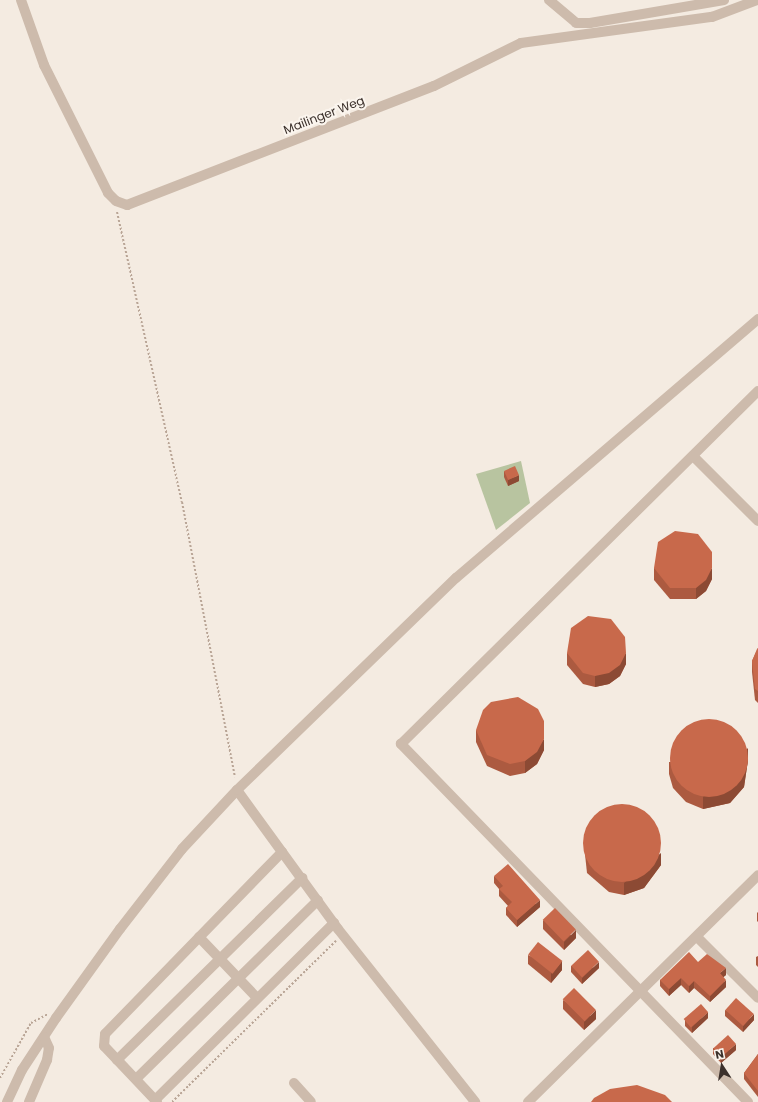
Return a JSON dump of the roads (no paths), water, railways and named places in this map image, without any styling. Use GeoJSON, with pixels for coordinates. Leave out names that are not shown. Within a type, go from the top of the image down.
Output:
{"type":"FeatureCollection","features":[{"type":"Feature","properties":{"kind":"street","name":"Mailinger Weg"},"geometry":{"type":"LineString","coordinates":[[21,0],[44,65],[116,201],[127,205],[155,196],[434,86],[521,43],[712,17],[757,0]]}},
{"type":"Feature","properties":{"kind":"street"},"geometry":{"type":"LineString","coordinates":[[549,0],[570,20],[590,23],[724,0]]}},
{"type":"Feature","properties":{"kind":"street"},"geometry":{"type":"LineString","coordinates":[[7,1102],[56,1018],[182,849],[237,790],[451,583],[758,319]]}},
{"type":"Feature","properties":{"kind":"street"},"geometry":{"type":"LineString","coordinates":[[748,1102],[638,993],[401,744],[758,391]]}},
{"type":"Feature","properties":{"kind":"street"},"geometry":{"type":"LineString","coordinates":[[693,456],[758,521]]}},
{"type":"Feature","properties":{"kind":"street"},"geometry":{"type":"LineString","coordinates":[[237,790],[334,923],[475,1102]]}},
{"type":"Feature","properties":{"kind":"street"},"geometry":{"type":"LineString","coordinates":[[282,852],[105,1034],[104,1046],[156,1101],[257,998],[334,923]]}},
{"type":"Feature","properties":{"kind":"street"},"geometry":{"type":"LineString","coordinates":[[528,1102],[697,937],[758,875]]}},
{"type":"Feature","properties":{"kind":"street"},"geometry":{"type":"LineString","coordinates":[[117,1060],[302,878]]}},
{"type":"Feature","properties":{"kind":"street"},"geometry":{"type":"LineString","coordinates":[[136,1079],[318,900]]}},
{"type":"Feature","properties":{"kind":"street"},"geometry":{"type":"LineString","coordinates":[[199,937],[257,998]]}},
{"type":"Feature","properties":{"kind":"street"},"geometry":{"type":"LineString","coordinates":[[697,937],[758,998]]}},
{"type":"Feature","properties":{"kind":"street"},"geometry":{"type":"LineString","coordinates":[[29,1102],[47,1060],[49,1048],[44,1037]]}},
{"type":"Feature","properties":{"kind":"street"},"geometry":{"type":"LineString","coordinates":[[294,1083],[312,1102]]}}]}
